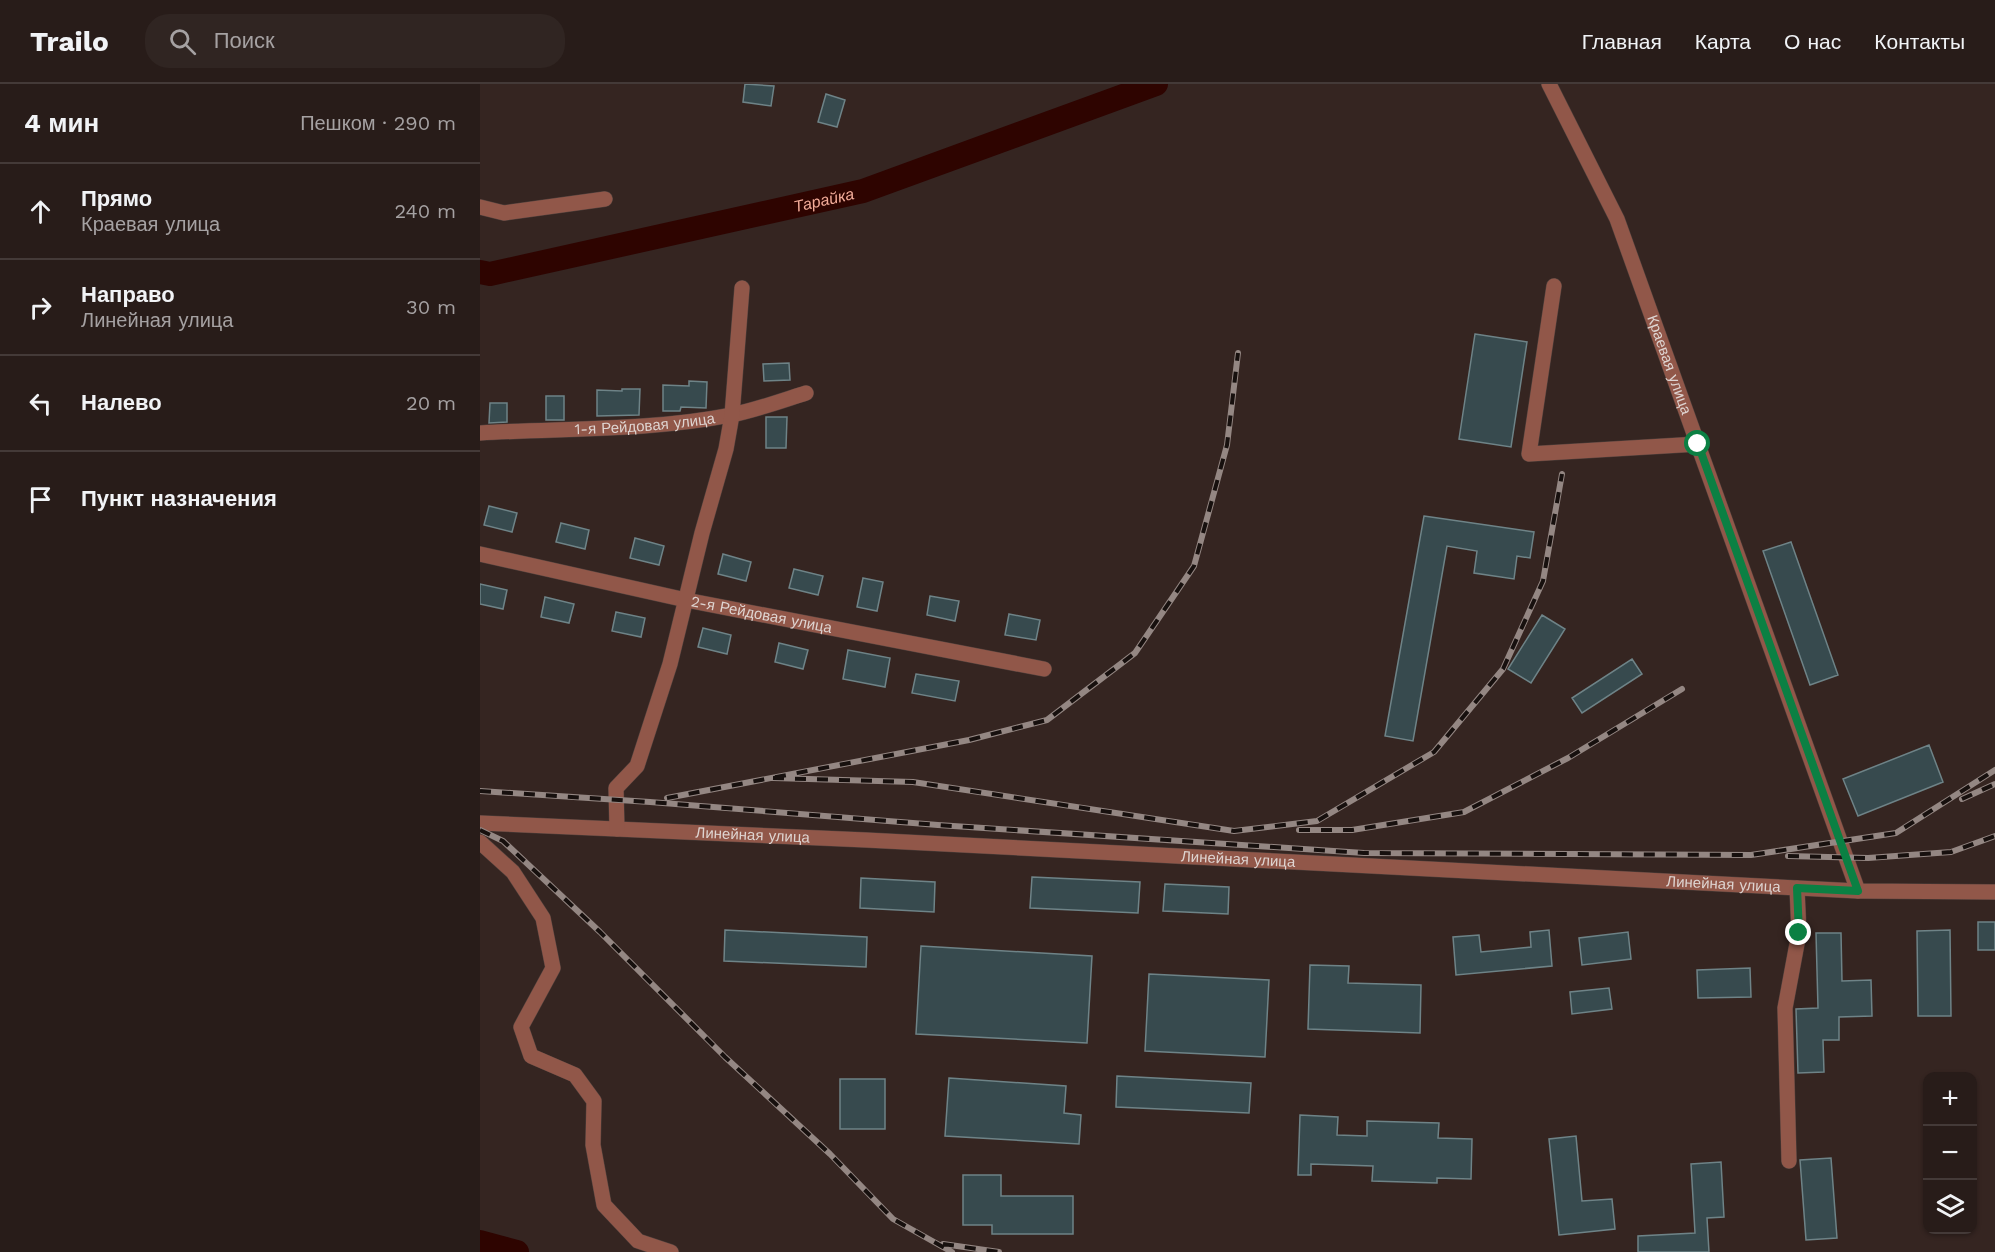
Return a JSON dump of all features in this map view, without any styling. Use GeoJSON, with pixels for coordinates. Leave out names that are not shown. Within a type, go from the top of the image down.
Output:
{"type":"FeatureCollection","features":[{"type":"Feature","properties":{"kind":"street","name":"Краевая улица"},"geometry":{"type":"LineString","coordinates":[[1549,84],[1617,219],[1858,891]]}},
{"type":"Feature","properties":{"kind":"street"},"geometry":{"type":"LineString","coordinates":[[480,207],[504,213],[605,199]]}},
{"type":"Feature","properties":{"kind":"street"},"geometry":{"type":"LineString","coordinates":[[1554,286],[1529,454],[1698,444]]}},
{"type":"Feature","properties":{"kind":"street"},"geometry":{"type":"LineString","coordinates":[[617,829],[616,788],[637,766],[670,664],[726,449],[732,415],[742,288]]}},
{"type":"Feature","properties":{"kind":"street","name":"1-я Рейдовая улица"},"geometry":{"type":"LineString","coordinates":[[480,433],[641,427],[732,415],[806,393]]}},
{"type":"Feature","properties":{"kind":"street","name":"2-я Рейдовая улица"},"geometry":{"type":"LineString","coordinates":[[480,554],[686,600],[1044,669]]}},
{"type":"Feature","properties":{"kind":"street","name":"Линейная улица"},"geometry":{"type":"LineString","coordinates":[[480,823],[854,839],[1858,891],[1995,892]]}},
{"type":"Feature","properties":{"kind":"street"},"geometry":{"type":"LineString","coordinates":[[480,842],[513,872],[543,918],[553,968],[521,1028],[531,1056],[575,1075],[594,1101],[593,1145],[604,1205],[638,1240],[671,1252]]}},
{"type":"Feature","properties":{"kind":"street"},"geometry":{"type":"LineString","coordinates":[[1790,1161],[1785,1008],[1799,933],[1797,888]]}},
{"type":"Feature","properties":{"kind":"building"},"geometry":{"type":"Polygon","coordinates":[[[745,84],[774,86],[771,106],[743,102],[745,84]]]}},
{"type":"Feature","properties":{"kind":"building"},"geometry":{"type":"Polygon","coordinates":[[[826,94],[845,100],[837,127],[818,122],[826,94]]]}},
{"type":"Feature","properties":{"kind":"building"},"geometry":{"type":"Polygon","coordinates":[[[1475,334],[1527,342],[1511,447],[1459,439],[1475,334]]]}},
{"type":"Feature","properties":{"kind":"building"},"geometry":{"type":"Polygon","coordinates":[[[789,363],[790,380],[764,381],[763,364],[789,363]]]}},
{"type":"Feature","properties":{"kind":"building"},"geometry":{"type":"Polygon","coordinates":[[[689,381],[707,382],[706,408],[681,407],[680,411],[663,411],[663,385],[689,386],[689,381]]]}},
{"type":"Feature","properties":{"kind":"building"},"geometry":{"type":"Polygon","coordinates":[[[622,389],[640,389],[639,415],[597,416],[597,390],[622,391],[622,389]]]}},
{"type":"Feature","properties":{"kind":"building"},"geometry":{"type":"Polygon","coordinates":[[[546,396],[564,396],[564,420],[546,420],[546,396]]]}},
{"type":"Feature","properties":{"kind":"building"},"geometry":{"type":"Polygon","coordinates":[[[490,403],[507,403],[507,422],[489,423],[490,403]]]}},
{"type":"Feature","properties":{"kind":"building"},"geometry":{"type":"Polygon","coordinates":[[[766,417],[787,417],[786,448],[766,448],[766,417]]]}},
{"type":"Feature","properties":{"kind":"building"},"geometry":{"type":"Polygon","coordinates":[[[489,506],[517,513],[512,532],[484,525],[489,506]]]}},
{"type":"Feature","properties":{"kind":"building"},"geometry":{"type":"Polygon","coordinates":[[[1424,516],[1534,532],[1530,558],[1517,556],[1514,579],[1474,573],[1477,551],[1447,546],[1413,741],[1385,736],[1424,516]]]}},
{"type":"Feature","properties":{"kind":"building"},"geometry":{"type":"Polygon","coordinates":[[[561,523],[589,530],[585,549],[556,542],[561,523]]]}},
{"type":"Feature","properties":{"kind":"building"},"geometry":{"type":"Polygon","coordinates":[[[635,538],[664,546],[659,565],[630,558],[635,538]]]}},
{"type":"Feature","properties":{"kind":"building"},"geometry":{"type":"Polygon","coordinates":[[[1791,542],[1838,675],[1810,685],[1763,551],[1791,542]]]}},
{"type":"Feature","properties":{"kind":"building"},"geometry":{"type":"Polygon","coordinates":[[[723,554],[751,562],[746,581],[718,574],[723,554]]]}},
{"type":"Feature","properties":{"kind":"building"},"geometry":{"type":"Polygon","coordinates":[[[794,569],[823,576],[818,595],[789,588],[794,569]]]}},
{"type":"Feature","properties":{"kind":"building"},"geometry":{"type":"Polygon","coordinates":[[[863,578],[883,582],[877,611],[857,607],[863,578]]]}},
{"type":"Feature","properties":{"kind":"building"},"geometry":{"type":"Polygon","coordinates":[[[480,584],[507,590],[503,609],[480,604],[480,584]]]}},
{"type":"Feature","properties":{"kind":"building"},"geometry":{"type":"Polygon","coordinates":[[[930,596],[959,601],[955,621],[927,615],[930,596]]]}},
{"type":"Feature","properties":{"kind":"building"},"geometry":{"type":"Polygon","coordinates":[[[545,597],[574,604],[569,623],[541,617],[545,597]]]}},
{"type":"Feature","properties":{"kind":"building"},"geometry":{"type":"Polygon","coordinates":[[[616,612],[645,618],[641,637],[612,631],[616,612]]]}},
{"type":"Feature","properties":{"kind":"building"},"geometry":{"type":"Polygon","coordinates":[[[1009,614],[1040,620],[1036,640],[1005,635],[1009,614]]]}},
{"type":"Feature","properties":{"kind":"building"},"geometry":{"type":"Polygon","coordinates":[[[1542,615],[1565,629],[1531,683],[1508,669],[1542,615]]]}},
{"type":"Feature","properties":{"kind":"building"},"geometry":{"type":"Polygon","coordinates":[[[703,628],[731,635],[727,654],[698,647],[703,628]]]}},
{"type":"Feature","properties":{"kind":"building"},"geometry":{"type":"Polygon","coordinates":[[[779,643],[808,650],[803,669],[775,662],[779,643]]]}},
{"type":"Feature","properties":{"kind":"building"},"geometry":{"type":"Polygon","coordinates":[[[848,650],[890,658],[885,687],[843,679],[848,650]]]}},
{"type":"Feature","properties":{"kind":"building"},"geometry":{"type":"Polygon","coordinates":[[[1632,659],[1642,674],[1582,713],[1572,698],[1632,659]]]}},
{"type":"Feature","properties":{"kind":"building"},"geometry":{"type":"Polygon","coordinates":[[[916,674],[959,681],[955,701],[912,693],[916,674]]]}},
{"type":"Feature","properties":{"kind":"building"},"geometry":{"type":"Polygon","coordinates":[[[1929,745],[1943,782],[1858,816],[1843,779],[1929,745]]]}},
{"type":"Feature","properties":{"kind":"building"},"geometry":{"type":"Polygon","coordinates":[[[1032,877],[1140,882],[1138,913],[1030,908],[1032,877]]]}},
{"type":"Feature","properties":{"kind":"building"},"geometry":{"type":"Polygon","coordinates":[[[861,878],[935,882],[934,912],[860,908],[861,878]]]}},
{"type":"Feature","properties":{"kind":"building"},"geometry":{"type":"Polygon","coordinates":[[[1165,884],[1229,887],[1228,914],[1163,911],[1165,884]]]}},
{"type":"Feature","properties":{"kind":"building"},"geometry":{"type":"Polygon","coordinates":[[[1978,922],[1995,922],[1995,950],[1978,950],[1978,922]]]}},
{"type":"Feature","properties":{"kind":"building"},"geometry":{"type":"Polygon","coordinates":[[[725,930],[867,937],[866,967],[724,961],[725,930]]]}},
{"type":"Feature","properties":{"kind":"building"},"geometry":{"type":"Polygon","coordinates":[[[1549,930],[1552,966],[1456,975],[1453,937],[1479,935],[1481,952],[1531,947],[1530,932],[1549,930]]]}},
{"type":"Feature","properties":{"kind":"building"},"geometry":{"type":"Polygon","coordinates":[[[1950,930],[1951,1016],[1918,1016],[1917,931],[1950,930]]]}},
{"type":"Feature","properties":{"kind":"building"},"geometry":{"type":"Polygon","coordinates":[[[1628,932],[1631,959],[1582,965],[1579,938],[1628,932]]]}},
{"type":"Feature","properties":{"kind":"building"},"geometry":{"type":"Polygon","coordinates":[[[1816,933],[1841,933],[1842,981],[1871,980],[1872,1016],[1839,1017],[1839,1040],[1823,1040],[1824,1072],[1798,1073],[1796,1009],[1818,1008],[1816,933]]]}},
{"type":"Feature","properties":{"kind":"building"},"geometry":{"type":"Polygon","coordinates":[[[921,946],[1092,956],[1087,1043],[916,1034],[921,946]]]}},
{"type":"Feature","properties":{"kind":"building"},"geometry":{"type":"Polygon","coordinates":[[[1310,965],[1349,966],[1348,983],[1421,985],[1420,1033],[1308,1029],[1310,965]]]}},
{"type":"Feature","properties":{"kind":"building"},"geometry":{"type":"Polygon","coordinates":[[[1750,968],[1751,997],[1698,998],[1697,970],[1750,968]]]}},
{"type":"Feature","properties":{"kind":"building"},"geometry":{"type":"Polygon","coordinates":[[[1149,974],[1269,980],[1265,1057],[1145,1051],[1149,974]]]}},
{"type":"Feature","properties":{"kind":"building"},"geometry":{"type":"Polygon","coordinates":[[[1609,988],[1612,1009],[1572,1014],[1570,992],[1609,988]]]}},
{"type":"Feature","properties":{"kind":"building"},"geometry":{"type":"Polygon","coordinates":[[[1117,1076],[1251,1083],[1249,1113],[1116,1107],[1117,1076]]]}},
{"type":"Feature","properties":{"kind":"building"},"geometry":{"type":"Polygon","coordinates":[[[949,1078],[1066,1086],[1064,1113],[1081,1115],[1079,1144],[945,1136],[949,1078]]]}},
{"type":"Feature","properties":{"kind":"building"},"geometry":{"type":"Polygon","coordinates":[[[840,1079],[885,1079],[885,1129],[840,1129],[840,1079]]]}},
{"type":"Feature","properties":{"kind":"building"},"geometry":{"type":"Polygon","coordinates":[[[1300,1115],[1338,1117],[1337,1135],[1367,1136],[1367,1121],[1439,1123],[1438,1138],[1472,1139],[1471,1179],[1437,1178],[1437,1183],[1372,1181],[1373,1166],[1311,1164],[1311,1175],[1298,1175],[1300,1115]]]}},
{"type":"Feature","properties":{"kind":"building"},"geometry":{"type":"Polygon","coordinates":[[[1576,1136],[1582,1201],[1612,1199],[1615,1229],[1559,1235],[1549,1139],[1576,1136]]]}},
{"type":"Feature","properties":{"kind":"building"},"geometry":{"type":"Polygon","coordinates":[[[1831,1158],[1837,1238],[1806,1240],[1800,1160],[1831,1158]]]}},
{"type":"Feature","properties":{"kind":"building"},"geometry":{"type":"Polygon","coordinates":[[[1721,1162],[1724,1217],[1707,1218],[1709,1252],[1638,1252],[1638,1236],[1695,1233],[1691,1164],[1721,1162]]]}},
{"type":"Feature","properties":{"kind":"building"},"geometry":{"type":"Polygon","coordinates":[[[963,1175],[1001,1175],[1001,1196],[1073,1196],[1073,1234],[992,1234],[992,1225],[963,1225],[963,1175]]]}},
{"type":"Feature","properties":{"kind":"waterway","name":"Тарайка"},"geometry":{"type":"LineString","coordinates":[[480,272],[490,274],[863,191],[1156,84]]}},
{"type":"Feature","properties":{"kind":"waterway"},"geometry":{"type":"LineString","coordinates":[[480,1242],[517,1252]]}},
{"type":"Feature","properties":{"kind":"railway"},"geometry":{"type":"LineString","coordinates":[[667,798],[969,740],[1047,720],[1135,653],[1194,566],[1227,445],[1238,353]]}},
{"type":"Feature","properties":{"kind":"railway"},"geometry":{"type":"LineString","coordinates":[[773,778],[913,782],[1234,831],[1317,821],[1434,752],[1503,669],[1543,581],[1562,474]]}},
{"type":"Feature","properties":{"kind":"railway"},"geometry":{"type":"LineString","coordinates":[[1299,830],[1352,830],[1464,812],[1568,758],[1682,689]]}},
{"type":"Feature","properties":{"kind":"railway"},"geometry":{"type":"LineString","coordinates":[[480,791],[938,825],[1364,853],[1751,855],[1896,833],[1995,770]]}},
{"type":"Feature","properties":{"kind":"railway"},"geometry":{"type":"LineString","coordinates":[[1962,799],[1995,784]]}},
{"type":"Feature","properties":{"kind":"railway"},"geometry":{"type":"LineString","coordinates":[[480,830],[503,841],[600,932],[725,1057],[830,1154],[893,1219],[952,1252]]}},
{"type":"Feature","properties":{"kind":"railway"},"geometry":{"type":"LineString","coordinates":[[1788,856],[1868,858],[1951,852],[1995,836]]}},
{"type":"Feature","properties":{"kind":"railway"},"geometry":{"type":"LineString","coordinates":[[943,1244],[999,1252]]}},
{"type":"Feature","properties":{"kind":"route"},"geometry":{"type":"LineString","coordinates":[[1698,444],[1858,891],[1797,888],[1799,933]]}}]}
